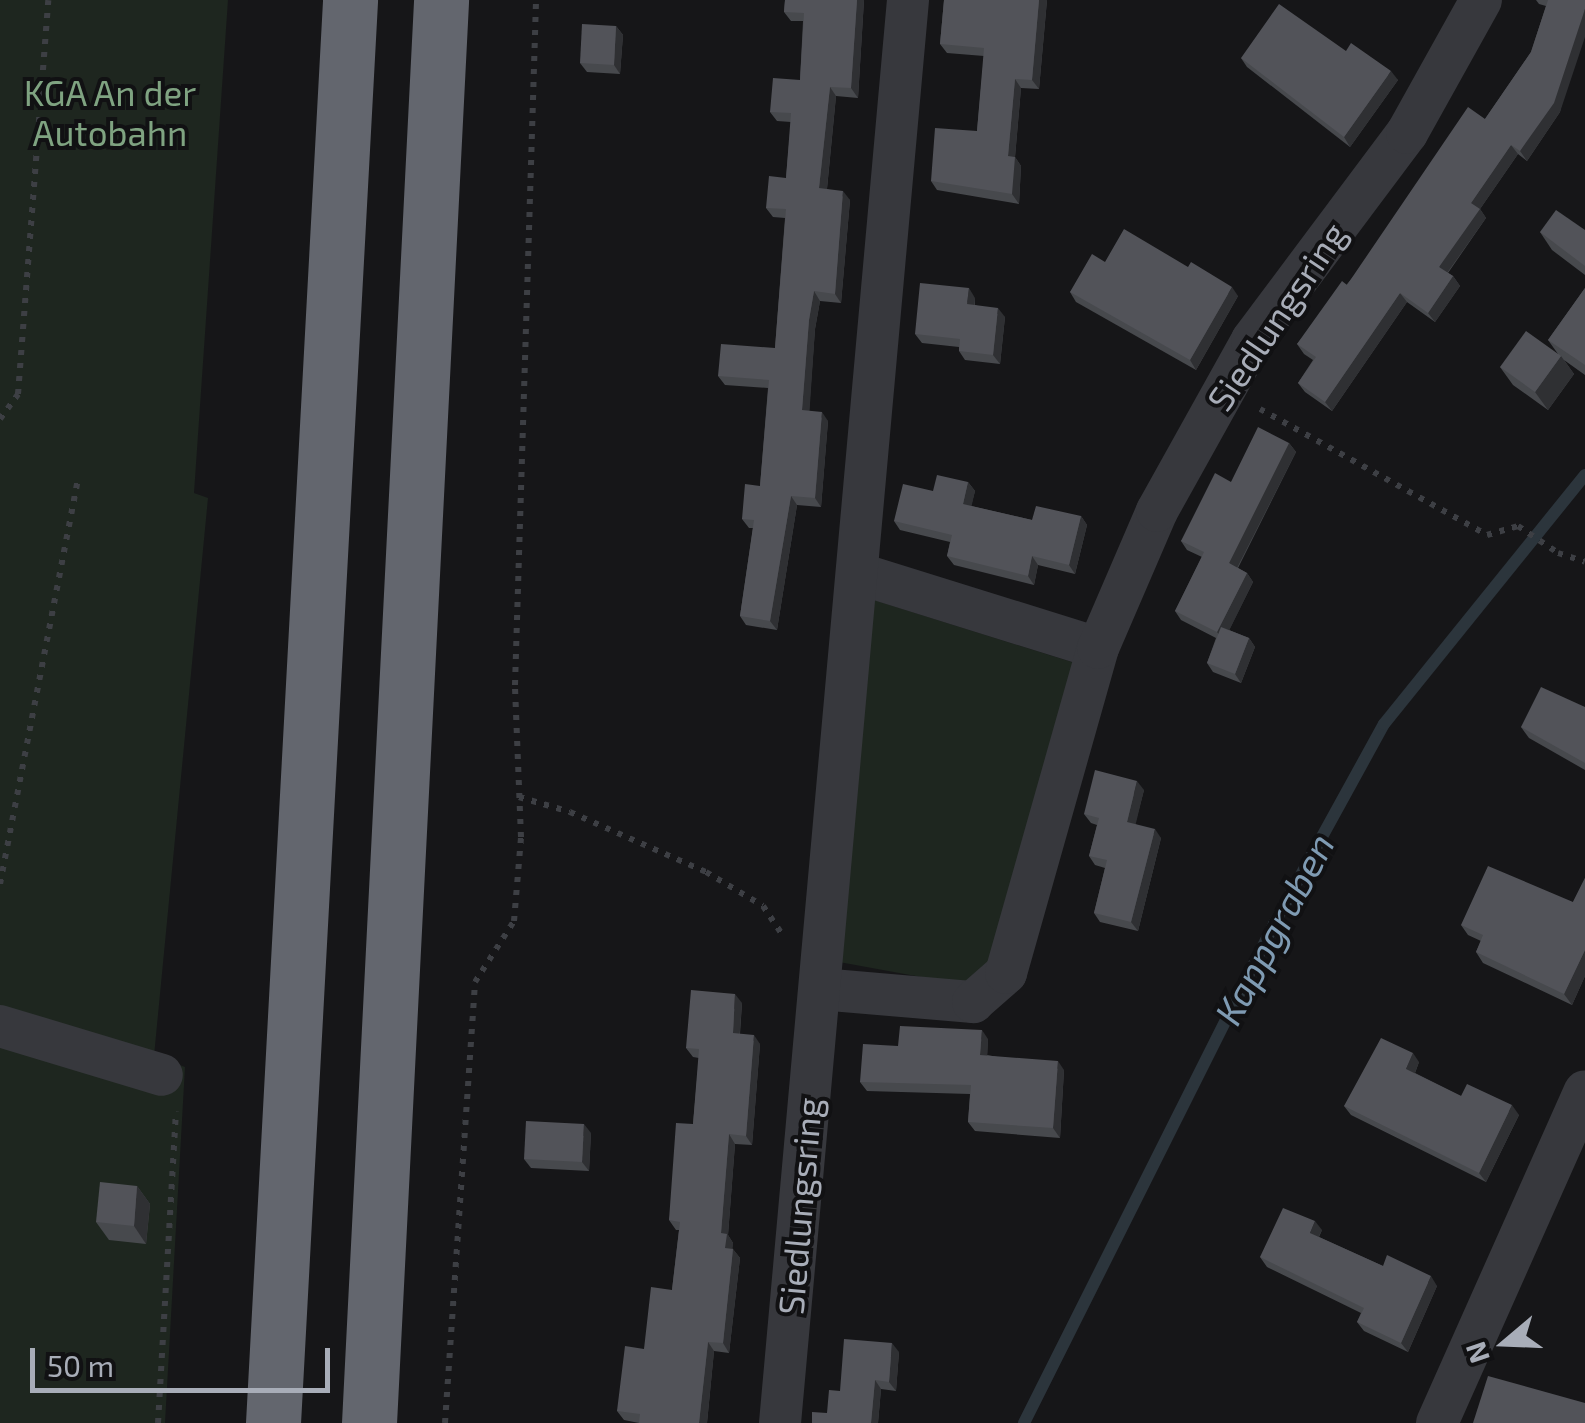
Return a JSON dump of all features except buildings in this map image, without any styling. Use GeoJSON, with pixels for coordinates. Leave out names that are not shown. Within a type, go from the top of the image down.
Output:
{"type":"FeatureCollection","features":[{"type":"Feature","properties":{"kind":"highway"},"geometry":{"type":"LineString","coordinates":[[273,1423],[350,0]]}},
{"type":"Feature","properties":{"kind":"highway"},"geometry":{"type":"LineString","coordinates":[[369,1423],[442,0]]}},
{"type":"Feature","properties":{"kind":"street","name":"Siedlungsring"},"geometry":{"type":"LineString","coordinates":[[780,1423],[908,0]]}},
{"type":"Feature","properties":{"kind":"street","name":"Siedlungsring"},"geometry":{"type":"LineString","coordinates":[[820,989],[973,1002],[1006,972],[1098,648],[1157,511],[1223,388],[1293,282],[1407,132],[1481,0]]}},
{"type":"Feature","properties":{"kind":"street"},"geometry":{"type":"LineString","coordinates":[[856,573],[1098,648]]}},
{"type":"Feature","properties":{"kind":"street"},"geometry":{"type":"LineString","coordinates":[[0,1026],[162,1074]]}},
{"type":"Feature","properties":{"kind":"street"},"geometry":{"type":"LineString","coordinates":[[1437,1423],[1585,1091]]}},
{"type":"Feature","properties":{"kind":"path"},"geometry":{"type":"LineString","coordinates":[[0,419],[18,394],[48,0]]}},
{"type":"Feature","properties":{"kind":"path"},"geometry":{"type":"LineString","coordinates":[[446,1423],[467,1045],[475,982],[514,922],[519,797],[515,684],[536,0]]}},
{"type":"Feature","properties":{"kind":"path"},"geometry":{"type":"LineString","coordinates":[[1223,388],[1487,535],[1518,526],[1552,549],[1585,562]]}},
{"type":"Feature","properties":{"kind":"path"},"geometry":{"type":"LineString","coordinates":[[0,884],[78,480]]}},
{"type":"Feature","properties":{"kind":"path"},"geometry":{"type":"LineString","coordinates":[[519,797],[570,812],[706,872],[763,906],[820,989]]}},
{"type":"Feature","properties":{"kind":"path"},"geometry":{"type":"LineString","coordinates":[[158,1423],[178,1125],[172,1090],[162,1074]]}},
{"type":"Feature","properties":{"kind":"green space","name":"KGA An der Autobahn"},"geometry":{"type":"Polygon","coordinates":[[[0,0],[228,0],[194,493],[208,498],[154,1056],[185,1067],[165,1423],[0,1423],[0,0]]]}},
{"type":"Feature","properties":{"kind":"green space"},"geometry":{"type":"Polygon","coordinates":[[[874,600],[1075,663],[997,962],[965,985],[839,962],[874,600]]]}},
{"type":"Feature","properties":{"kind":"waterway","name":"Kappgraben"},"geometry":{"type":"LineString","coordinates":[[1024,1423],[1274,924],[1384,724],[1585,475]]}}]}
